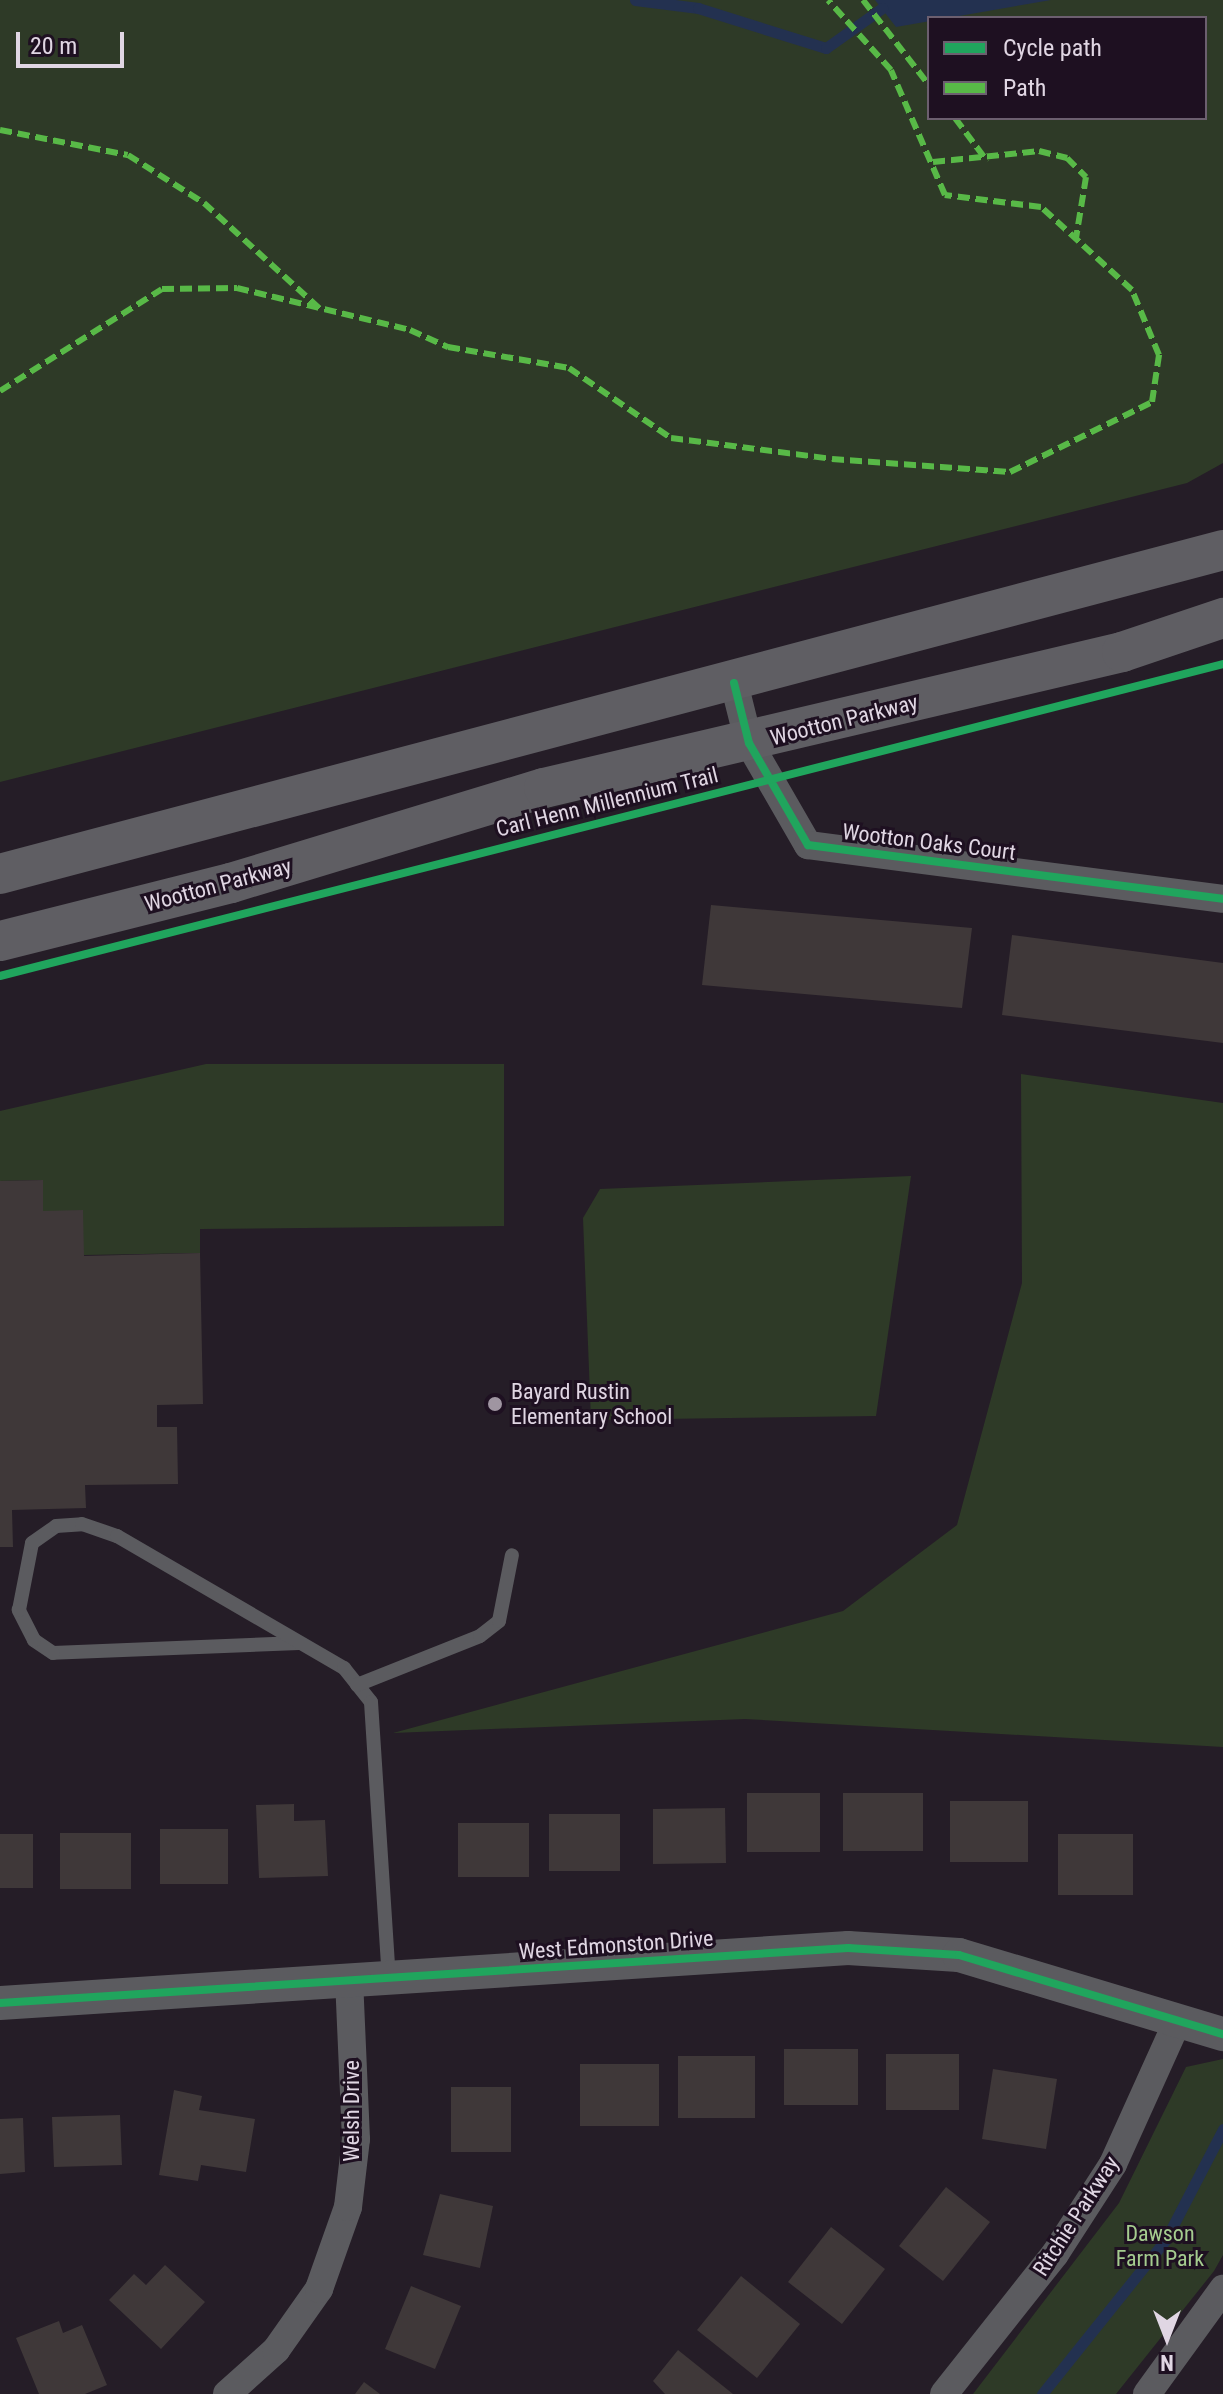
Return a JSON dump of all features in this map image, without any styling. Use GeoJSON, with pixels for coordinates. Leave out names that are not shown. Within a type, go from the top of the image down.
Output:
{"type":"FeatureCollection","features":[{"type":"Feature","properties":{"kind":"main road"},"geometry":{"type":"LineString","coordinates":[[0,874],[734,683],[1223,550]]}},
{"type":"Feature","properties":{"kind":"main road","name":"Wootton Parkway"},"geometry":{"type":"LineString","coordinates":[[0,941],[231,883],[544,788],[749,743],[1122,652],[1223,618]]}},
{"type":"Feature","properties":{"kind":"street","name":"Wootton Oaks Court"},"geometry":{"type":"LineString","coordinates":[[734,683],[749,743],[808,845],[1223,899]]}},
{"type":"Feature","properties":{"kind":"street","name":"West Edmonston Drive"},"geometry":{"type":"LineString","coordinates":[[0,2003],[848,1948],[959,1955],[1223,2034]]}},
{"type":"Feature","properties":{"kind":"street","name":"Welsh Drive"},"geometry":{"type":"LineString","coordinates":[[227,2394],[276,2350],[319,2289],[348,2207],[356,2139],[349,1980]]}},
{"type":"Feature","properties":{"kind":"street","name":"Ritchie Parkway"},"geometry":{"type":"LineString","coordinates":[[944,2394],[1055,2254],[1113,2164],[1178,2020]]}},
{"type":"Feature","properties":{"kind":"street"},"geometry":{"type":"LineString","coordinates":[[1147,2394],[1223,2289]]}},
{"type":"Feature","properties":{"kind":"lane"},"geometry":{"type":"LineString","coordinates":[[299,1643],[53,1653],[34,1640],[19,1610],[32,1543],[56,1526],[82,1524],[117,1536],[344,1668],[371,1702],[389,1977]]}},
{"type":"Feature","properties":{"kind":"lane"},"geometry":{"type":"LineString","coordinates":[[357,1685],[480,1636],[499,1621],[512,1555]]}},
{"type":"Feature","properties":{"kind":"green space"},"geometry":{"type":"Polygon","coordinates":[[[0,0],[1223,0],[1223,463],[1187,483],[0,782],[0,0]]]}},
{"type":"Feature","properties":{"kind":"green space"},"geometry":{"type":"Polygon","coordinates":[[[206,1064],[504,1064],[504,1226],[200,1229],[200,1253],[84,1255],[43,1211],[42,1180],[0,1181],[0,1111],[206,1064]]]}},
{"type":"Feature","properties":{"kind":"green space"},"geometry":{"type":"Polygon","coordinates":[[[1021,1074],[1223,1103],[1223,1747],[745,1719],[393,1733],[843,1611],[957,1525],[1022,1283],[1021,1074]]]}},
{"type":"Feature","properties":{"kind":"green space"},"geometry":{"type":"Polygon","coordinates":[[[911,1176],[876,1416],[591,1420],[583,1218],[600,1189],[911,1176]]]}},
{"type":"Feature","properties":{"kind":"green space","name":"Dawson Farm Park"},"geometry":{"type":"Polygon","coordinates":[[[1223,2059],[1223,2255],[1214,2271],[1116,2394],[973,2394],[1119,2203],[1186,2067],[1223,2059]]]}},
{"type":"Feature","properties":{"kind":"water"},"geometry":{"type":"Polygon","coordinates":[[[875,0],[1051,0],[959,16],[927,16],[927,22],[896,27],[875,0]]]}},
{"type":"Feature","properties":{"kind":"building"},"geometry":{"type":"Polygon","coordinates":[[[711,905],[972,928],[962,1008],[702,985],[711,905]]]}},
{"type":"Feature","properties":{"kind":"building"},"geometry":{"type":"Polygon","coordinates":[[[1012,935],[1223,963],[1223,1043],[1002,1015],[1012,935]]]}},
{"type":"Feature","properties":{"kind":"building"},"geometry":{"type":"Polygon","coordinates":[[[43,1180],[43,1211],[83,1210],[84,1256],[200,1253],[203,1404],[157,1405],[157,1427],[177,1427],[178,1484],[85,1485],[86,1508],[12,1510],[13,1547],[0,1547],[0,1181],[43,1180]]]}},
{"type":"Feature","properties":{"kind":"building"},"geometry":{"type":"Polygon","coordinates":[[[747,1793],[820,1793],[820,1852],[747,1852],[747,1793]]]}},
{"type":"Feature","properties":{"kind":"building"},"geometry":{"type":"Polygon","coordinates":[[[843,1793],[923,1793],[923,1851],[843,1851],[843,1793]]]}},
{"type":"Feature","properties":{"kind":"building"},"geometry":{"type":"Polygon","coordinates":[[[950,1801],[1028,1801],[1028,1862],[950,1862],[950,1801]]]}},
{"type":"Feature","properties":{"kind":"building"},"geometry":{"type":"Polygon","coordinates":[[[294,1804],[294,1821],[325,1820],[328,1876],[259,1878],[256,1805],[294,1804]]]}},
{"type":"Feature","properties":{"kind":"building"},"geometry":{"type":"Polygon","coordinates":[[[725,1808],[726,1863],[653,1864],[653,1809],[725,1808]]]}},
{"type":"Feature","properties":{"kind":"building"},"geometry":{"type":"Polygon","coordinates":[[[549,1814],[620,1814],[620,1871],[549,1871],[549,1814]]]}},
{"type":"Feature","properties":{"kind":"building"},"geometry":{"type":"Polygon","coordinates":[[[458,1823],[529,1823],[529,1877],[458,1877],[458,1823]]]}},
{"type":"Feature","properties":{"kind":"building"},"geometry":{"type":"Polygon","coordinates":[[[160,1829],[228,1829],[228,1884],[160,1884],[160,1829]]]}},
{"type":"Feature","properties":{"kind":"building"},"geometry":{"type":"Polygon","coordinates":[[[60,1833],[131,1833],[131,1889],[60,1889],[60,1833]]]}},
{"type":"Feature","properties":{"kind":"building"},"geometry":{"type":"Polygon","coordinates":[[[0,1834],[33,1834],[33,1888],[0,1888],[0,1834]]]}},
{"type":"Feature","properties":{"kind":"building"},"geometry":{"type":"Polygon","coordinates":[[[1058,1834],[1133,1834],[1133,1895],[1058,1895],[1058,1834]]]}},
{"type":"Feature","properties":{"kind":"building"},"geometry":{"type":"Polygon","coordinates":[[[784,2049],[858,2049],[858,2105],[784,2105],[784,2049]]]}},
{"type":"Feature","properties":{"kind":"building"},"geometry":{"type":"Polygon","coordinates":[[[886,2054],[959,2054],[959,2110],[886,2110],[886,2054]]]}},
{"type":"Feature","properties":{"kind":"building"},"geometry":{"type":"Polygon","coordinates":[[[678,2056],[755,2056],[755,2118],[678,2118],[678,2056]]]}},
{"type":"Feature","properties":{"kind":"building"},"geometry":{"type":"Polygon","coordinates":[[[580,2064],[659,2064],[659,2126],[580,2126],[580,2064]]]}},
{"type":"Feature","properties":{"kind":"building"},"geometry":{"type":"Polygon","coordinates":[[[993,2069],[1057,2079],[1046,2149],[982,2139],[993,2069]]]}},
{"type":"Feature","properties":{"kind":"building"},"geometry":{"type":"Polygon","coordinates":[[[451,2087],[511,2087],[511,2152],[451,2152],[451,2087]]]}},
{"type":"Feature","properties":{"kind":"building"},"geometry":{"type":"Polygon","coordinates":[[[174,2090],[202,2096],[199,2110],[255,2119],[246,2172],[201,2165],[198,2181],[159,2175],[174,2090]]]}},
{"type":"Feature","properties":{"kind":"building"},"geometry":{"type":"Polygon","coordinates":[[[120,2115],[122,2165],[54,2167],[52,2117],[120,2115]]]}},
{"type":"Feature","properties":{"kind":"building"},"geometry":{"type":"Polygon","coordinates":[[[23,2118],[25,2172],[0,2174],[0,2119],[23,2118]]]}},
{"type":"Feature","properties":{"kind":"building"},"geometry":{"type":"Polygon","coordinates":[[[946,2187],[990,2222],[943,2281],[899,2246],[946,2187]]]}},
{"type":"Feature","properties":{"kind":"building"},"geometry":{"type":"Polygon","coordinates":[[[440,2194],[493,2206],[480,2268],[423,2255],[440,2194]]]}},
{"type":"Feature","properties":{"kind":"building"},"geometry":{"type":"Polygon","coordinates":[[[831,2227],[885,2269],[842,2324],[788,2282],[831,2227]]]}},
{"type":"Feature","properties":{"kind":"building"},"geometry":{"type":"Polygon","coordinates":[[[165,2265],[205,2302],[161,2349],[109,2300],[134,2274],[146,2285],[165,2265]]]}},
{"type":"Feature","properties":{"kind":"building"},"geometry":{"type":"Polygon","coordinates":[[[741,2276],[800,2324],[757,2378],[697,2330],[741,2276]]]}},
{"type":"Feature","properties":{"kind":"building"},"geometry":{"type":"Polygon","coordinates":[[[411,2286],[461,2306],[435,2369],[385,2349],[411,2286]]]}},
{"type":"Feature","properties":{"kind":"building"},"geometry":{"type":"Polygon","coordinates":[[[59,2321],[63,2333],[82,2325],[107,2385],[85,2394],[39,2394],[16,2338],[59,2321]]]}},
{"type":"Feature","properties":{"kind":"building"},"geometry":{"type":"Polygon","coordinates":[[[678,2350],[733,2394],[665,2394],[653,2381],[678,2350]]]}},
{"type":"Feature","properties":{"kind":"building"},"geometry":{"type":"Polygon","coordinates":[[[364,2382],[380,2394],[355,2394],[364,2382]]]}},
{"type":"Feature","properties":{"kind":"waterway"},"geometry":{"type":"LineString","coordinates":[[635,0],[698,8],[826,48],[882,8]]}},
{"type":"Feature","properties":{"kind":"waterway"},"geometry":{"type":"LineString","coordinates":[[1042,2394],[1166,2239],[1223,2129]]}},
{"type":"Feature","properties":{"kind":"marked path"},"geometry":{"type":"LineString","coordinates":[[0,391],[162,289],[237,288],[410,330],[448,347],[569,368],[671,438],[832,459],[1010,472],[1152,402],[1159,355],[1132,290],[1041,207],[945,195],[891,70],[828,0]]}},
{"type":"Feature","properties":{"kind":"marked path"},"geometry":{"type":"LineString","coordinates":[[863,0],[927,82]]}},
{"type":"Feature","properties":{"kind":"marked path"},"geometry":{"type":"LineString","coordinates":[[956,120],[987,161]]}},
{"type":"Feature","properties":{"kind":"marked path"},"geometry":{"type":"LineString","coordinates":[[0,130],[128,155],[204,203],[321,310]]}},
{"type":"Feature","properties":{"kind":"marked path"},"geometry":{"type":"LineString","coordinates":[[933,162],[1039,151],[1067,158],[1086,177],[1076,238]]}},
{"type":"Feature","properties":{"kind":"cycle path","name":"Carl Henn Millennium Trail"},"geometry":{"type":"LineString","coordinates":[[0,976],[1223,664]]}},
{"type":"Feature","properties":{"kind":"cycle path"},"geometry":{"type":"LineString","coordinates":[[734,683],[749,743],[808,845],[1223,899]]}},
{"type":"Feature","properties":{"kind":"cycle path"},"geometry":{"type":"LineString","coordinates":[[0,2003],[848,1948],[959,1955],[1223,2034]]}},
{"type":"Feature","properties":{"kind":"place","name":"Bayard Rustin Elementary School"},"geometry":{"type":"Point","coordinates":[495,1404]}}]}
